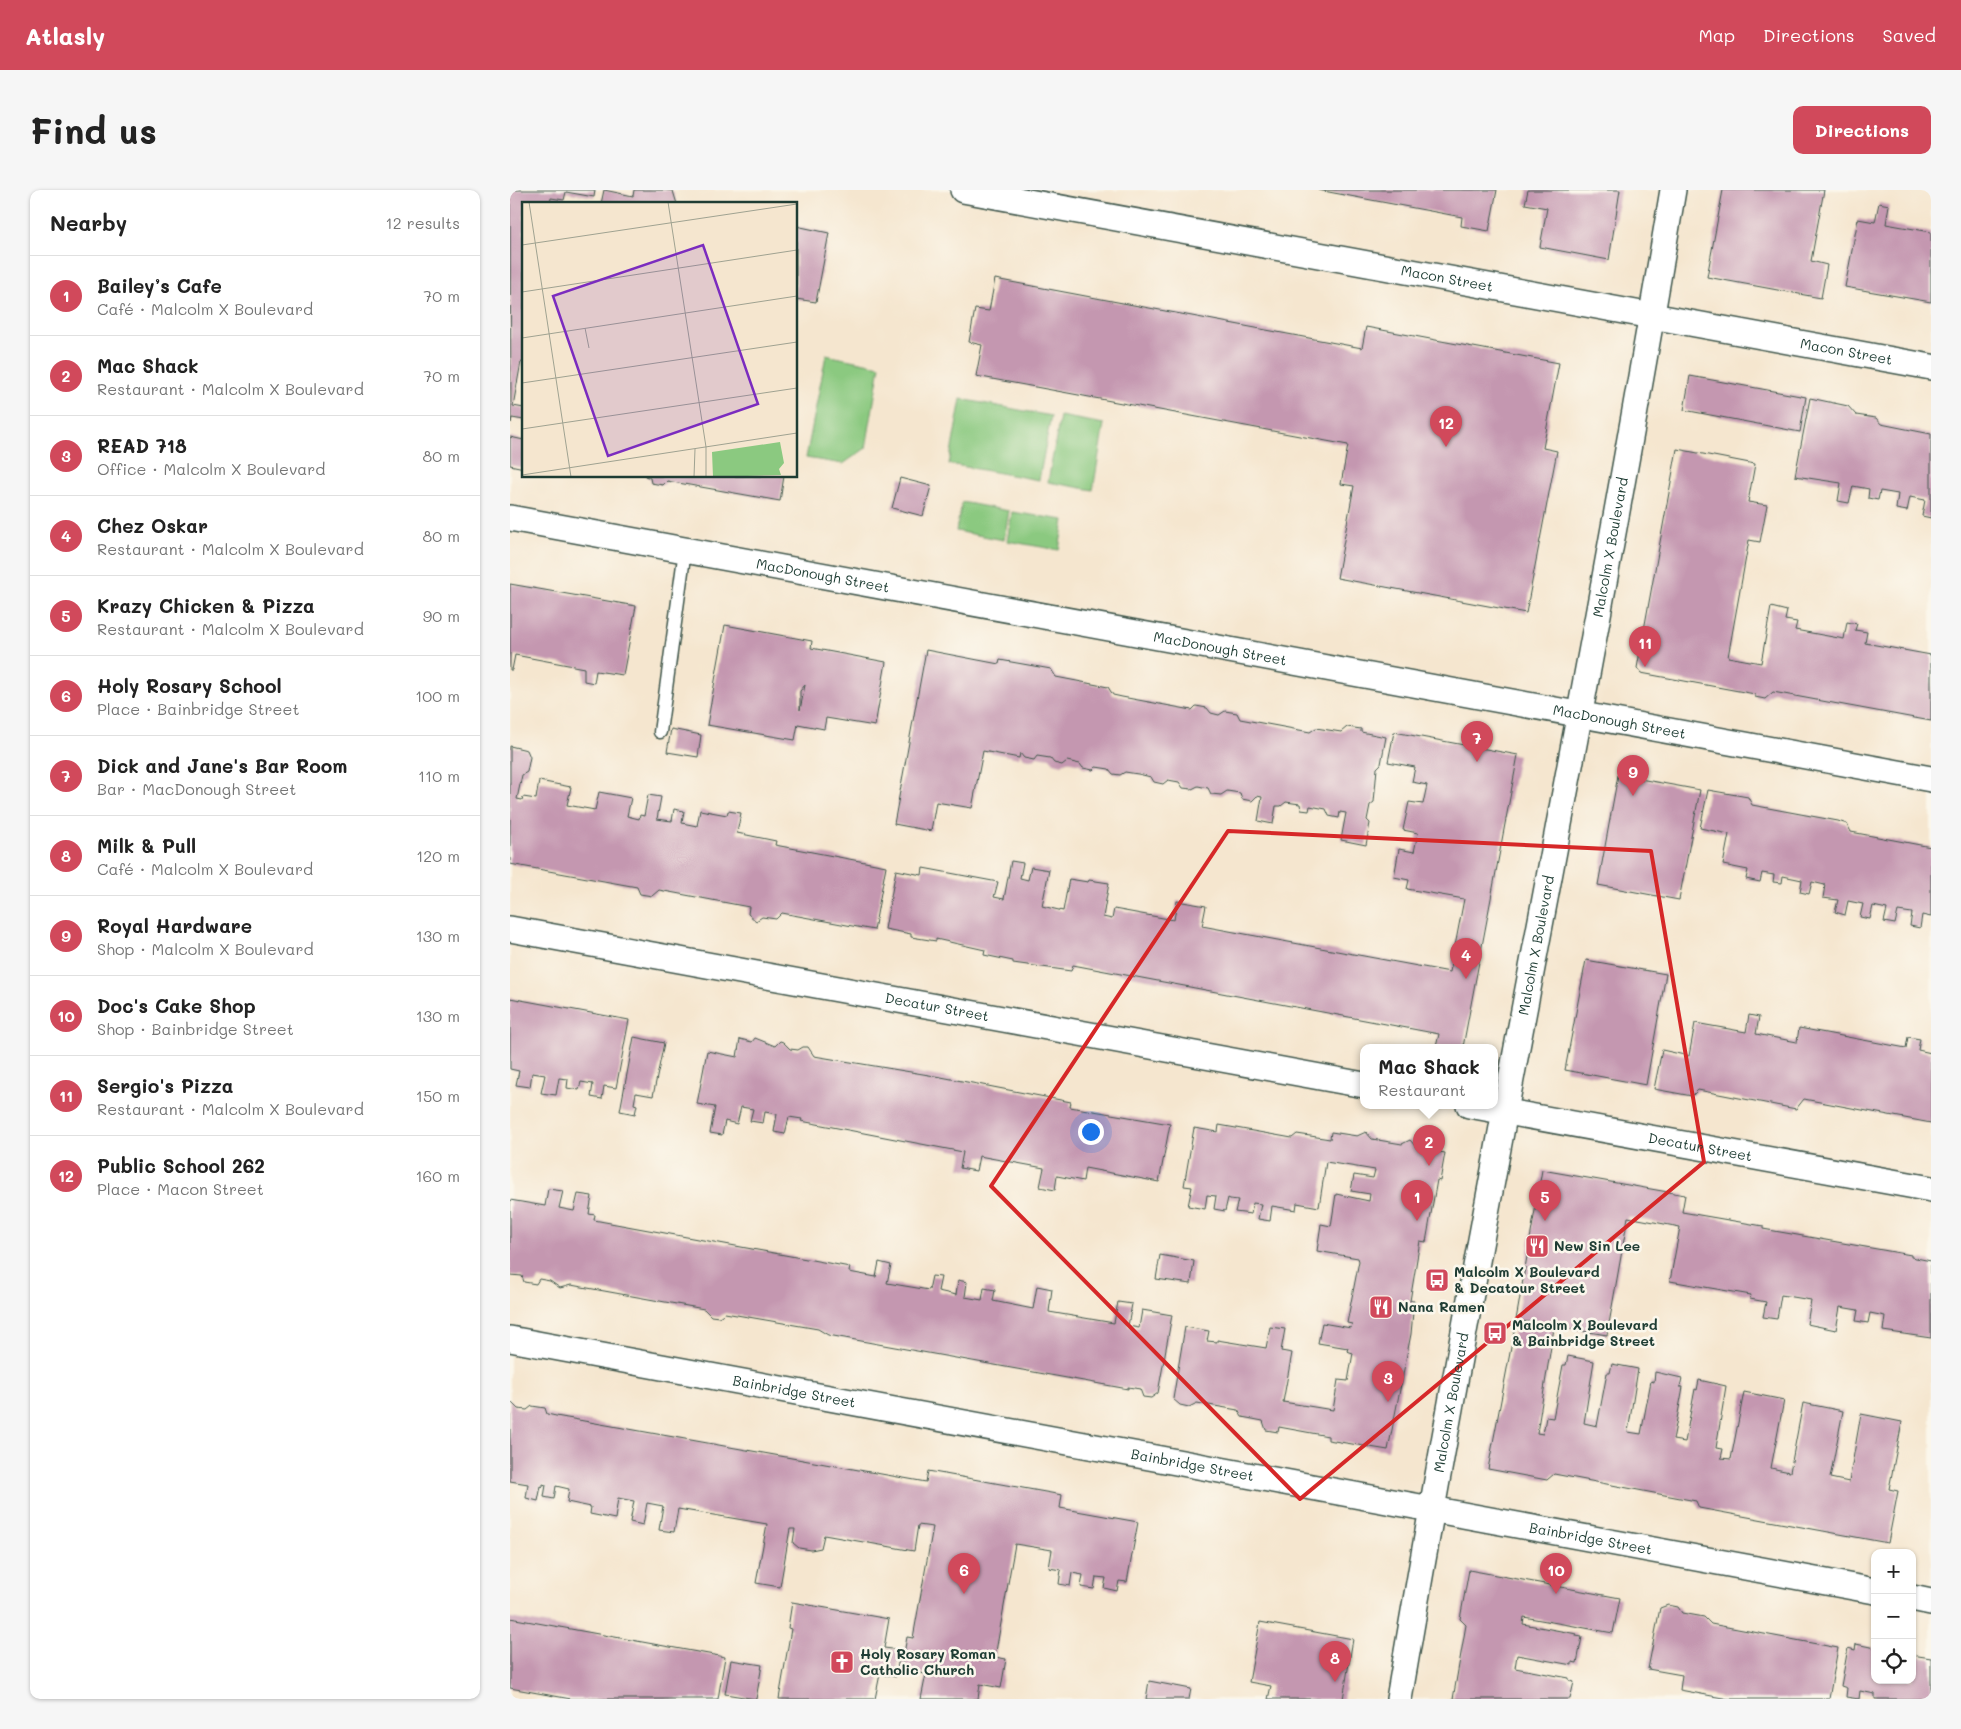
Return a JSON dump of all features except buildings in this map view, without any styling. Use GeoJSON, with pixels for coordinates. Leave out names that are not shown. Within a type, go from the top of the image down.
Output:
{"type":"FeatureCollection","features":[{"type":"Feature","properties":{"kind":"street","name":"Macon Street"},"geometry":{"type":"LineString","coordinates":[[963,190],[1931,367]]}},
{"type":"Feature","properties":{"kind":"street","name":"Malcolm X Boulevard"},"geometry":{"type":"LineString","coordinates":[[1399,1699],[1431,1509],[1580,714],[1673,190]]}},
{"type":"Feature","properties":{"kind":"street","name":"MacDonough Street"},"geometry":{"type":"LineString","coordinates":[[510,518],[1931,779]]}},
{"type":"Feature","properties":{"kind":"street","name":"Decatur Street"},"geometry":{"type":"LineString","coordinates":[[510,929],[1360,1084]]}},
{"type":"Feature","properties":{"kind":"street","name":"Decatur Street"},"geometry":{"type":"LineString","coordinates":[[1491,1109],[1931,1189]]}},
{"type":"Feature","properties":{"kind":"street","name":"Bainbridge Street"},"geometry":{"type":"LineString","coordinates":[[510,1339],[1871,1590]]}},
{"type":"Feature","properties":{"kind":"street"},"geometry":{"type":"LineString","coordinates":[[1916,1599],[1931,1602]]}},
{"type":"Feature","properties":{"kind":"lane"},"geometry":{"type":"LineString","coordinates":[[660,732],[685,550]]}},
{"type":"Feature","properties":{"kind":"highlighted area"},"geometry":{"type":"Polygon","coordinates":[[[1228,831],[1651,851],[1704,1162],[1300,1499],[991,1186],[1228,831]]]}},
{"type":"Feature","properties":{"kind":"green space"},"geometry":{"type":"Polygon","coordinates":[[[826,355],[880,366],[866,448],[843,464],[806,458],[826,355]]]}},
{"type":"Feature","properties":{"kind":"green space"},"geometry":{"type":"Polygon","coordinates":[[[961,399],[1051,416],[1039,480],[949,464],[961,399]]]}},
{"type":"Feature","properties":{"kind":"green space"},"geometry":{"type":"Polygon","coordinates":[[[1060,416],[1104,424],[1093,490],[1048,482],[1060,416]]]}},
{"type":"Feature","properties":{"kind":"green space"},"geometry":{"type":"Polygon","coordinates":[[[962,502],[1009,511],[1004,540],[956,531],[962,502]]]}},
{"type":"Feature","properties":{"kind":"green space"},"geometry":{"type":"Polygon","coordinates":[[[1012,512],[1064,520],[1059,550],[1007,541],[1012,512]]]}},
{"type":"Feature","properties":{"kind":"place","name":"Public School 262"},"geometry":{"type":"Point","coordinates":[1446,447]}},
{"type":"Feature","properties":{"kind":"place","name":"Sergio's Pizza"},"geometry":{"type":"Point","coordinates":[1645,667]}},
{"type":"Feature","properties":{"kind":"place","name":"Dick and Jane's Bar Room"},"geometry":{"type":"Point","coordinates":[1477,762]}},
{"type":"Feature","properties":{"kind":"place","name":"Royal Hardware"},"geometry":{"type":"Point","coordinates":[1633,796]}},
{"type":"Feature","properties":{"kind":"place","name":"Chez Oskar"},"geometry":{"type":"Point","coordinates":[1466,979]}},
{"type":"Feature","properties":{"kind":"place","name":"Mac Shack"},"geometry":{"type":"Point","coordinates":[1429,1166]}},
{"type":"Feature","properties":{"kind":"place","name":"Bailey’s Cafe"},"geometry":{"type":"Point","coordinates":[1417,1221]}},
{"type":"Feature","properties":{"kind":"place","name":"Krazy Chicken & Pizza"},"geometry":{"type":"Point","coordinates":[1545,1221]}},
{"type":"Feature","properties":{"kind":"place","name":"New Sin Lee"},"geometry":{"type":"Point","coordinates":[1537,1246]}},
{"type":"Feature","properties":{"kind":"place","name":"Malcolm X Boulevard & Decatour Street"},"geometry":{"type":"Point","coordinates":[1437,1280]}},
{"type":"Feature","properties":{"kind":"place","name":"Nana Ramen"},"geometry":{"type":"Point","coordinates":[1381,1307]}},
{"type":"Feature","properties":{"kind":"place","name":"Malcolm X Boulevard & Bainbridge Street"},"geometry":{"type":"Point","coordinates":[1495,1333]}},
{"type":"Feature","properties":{"kind":"place","name":"READ 718"},"geometry":{"type":"Point","coordinates":[1388,1402]}},
{"type":"Feature","properties":{"kind":"place","name":"Holy Rosary School"},"geometry":{"type":"Point","coordinates":[964,1594]}},
{"type":"Feature","properties":{"kind":"place","name":"Doc's Cake Shop"},"geometry":{"type":"Point","coordinates":[1556,1594]}},
{"type":"Feature","properties":{"kind":"place","name":"Holy Rosary Roman Catholic Church"},"geometry":{"type":"Point","coordinates":[842,1662]}},
{"type":"Feature","properties":{"kind":"place","name":"Milk & Pull"},"geometry":{"type":"Point","coordinates":[1335,1682]}}]}
